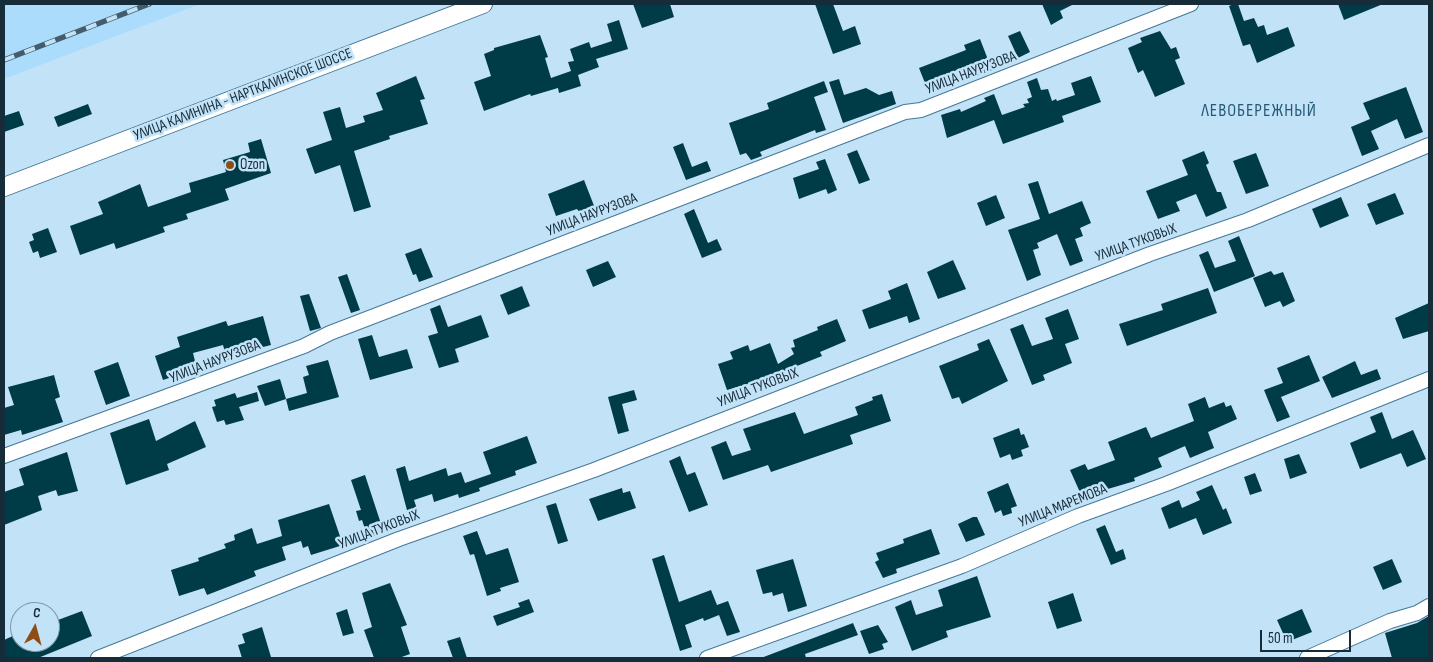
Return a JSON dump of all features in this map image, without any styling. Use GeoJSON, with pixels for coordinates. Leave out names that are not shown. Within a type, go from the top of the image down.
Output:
{"type":"FeatureCollection","features":[{"type":"Feature","properties":{"kind":"main road","name":"УЛИЦА КАЛИНИНА - НАРТКАЛИНСКОЕ ШОССЕ"},"geometry":{"type":"LineString","coordinates":[[4,187],[483,4]]}},
{"type":"Feature","properties":{"kind":"street","name":"УЛИЦА НАУРУЗОВА"},"geometry":{"type":"LineString","coordinates":[[4,456],[295,349],[340,329],[905,112],[921,110],[1191,4]]}},
{"type":"Feature","properties":{"kind":"street","name":"УЛИЦА ТУКОВЫХ"},"geometry":{"type":"LineString","coordinates":[[98,658],[399,539],[594,470],[1141,258],[1248,220],[1429,145]]}},
{"type":"Feature","properties":{"kind":"street","name":"УЛИЦА МАРЕМОВА"},"geometry":{"type":"LineString","coordinates":[[707,658],[962,566],[1078,516],[1166,484],[1429,379]]}},
{"type":"Feature","properties":{"kind":"street"},"geometry":{"type":"LineString","coordinates":[[1307,658],[1390,621],[1417,613],[1429,606]]}},
{"type":"Feature","properties":{"kind":"shaded area"},"geometry":{"type":"Polygon","coordinates":[[[4,4],[200,4],[4,79],[4,4]]]}},
{"type":"Feature","properties":{"kind":"building"},"geometry":{"type":"Polygon","coordinates":[[[633,4],[670,4],[674,17],[642,28],[633,4]]]}},
{"type":"Feature","properties":{"kind":"building"},"geometry":{"type":"Polygon","coordinates":[[[815,4],[833,4],[843,31],[855,26],[861,44],[833,54],[815,4]]]}},
{"type":"Feature","properties":{"kind":"building"},"geometry":{"type":"Polygon","coordinates":[[[1042,4],[1074,4],[1060,11],[1063,18],[1051,25],[1042,4]]]}},
{"type":"Feature","properties":{"kind":"building"},"geometry":{"type":"Polygon","coordinates":[[[1238,4],[1244,21],[1254,18],[1258,27],[1264,25],[1267,35],[1288,27],[1295,46],[1257,63],[1250,44],[1243,46],[1229,6],[1238,4]]]}},
{"type":"Feature","properties":{"kind":"building"},"geometry":{"type":"Polygon","coordinates":[[[1338,4],[1383,4],[1344,20],[1338,4]]]}},
{"type":"Feature","properties":{"kind":"building"},"geometry":{"type":"Polygon","coordinates":[[[619,20],[628,49],[596,59],[599,67],[578,75],[581,86],[559,93],[558,88],[531,96],[530,94],[484,111],[474,82],[491,76],[484,54],[494,50],[494,48],[540,35],[548,57],[545,58],[551,78],[571,71],[568,62],[574,61],[570,49],[589,42],[591,48],[612,41],[607,24],[619,20]]]}},
{"type":"Feature","properties":{"kind":"building"},"geometry":{"type":"Polygon","coordinates":[[[1020,31],[1030,52],[1018,58],[1008,36],[1020,31]]]}},
{"type":"Feature","properties":{"kind":"building"},"geometry":{"type":"Polygon","coordinates":[[[1160,31],[1171,49],[1176,47],[1180,58],[1175,60],[1185,84],[1155,97],[1143,70],[1138,73],[1128,48],[1142,42],[1140,38],[1160,31]]]}},
{"type":"Feature","properties":{"kind":"building"},"geometry":{"type":"Polygon","coordinates":[[[980,39],[992,70],[974,77],[969,65],[925,83],[919,68],[966,50],[964,45],[980,39]]]}},
{"type":"Feature","properties":{"kind":"building"},"geometry":{"type":"Polygon","coordinates":[[[416,76],[425,99],[420,100],[428,124],[389,136],[390,139],[354,151],[371,207],[354,212],[340,165],[315,174],[306,149],[332,140],[323,112],[340,107],[346,128],[365,122],[363,116],[383,110],[376,93],[416,76]]]}},
{"type":"Feature","properties":{"kind":"building"},"geometry":{"type":"Polygon","coordinates":[[[1091,76],[1101,102],[1062,116],[1064,122],[1003,144],[994,120],[947,138],[941,115],[960,109],[961,112],[986,101],[984,98],[994,94],[1002,115],[1025,107],[1023,104],[1029,103],[1027,99],[1032,97],[1027,82],[1037,78],[1041,90],[1048,89],[1052,101],[1056,99],[1057,101],[1075,95],[1071,83],[1091,76]]]}},
{"type":"Feature","properties":{"kind":"building"},"geometry":{"type":"Polygon","coordinates":[[[839,79],[844,95],[866,88],[879,95],[892,91],[896,104],[843,123],[829,82],[839,79]]]}},
{"type":"Feature","properties":{"kind":"building"},"geometry":{"type":"Polygon","coordinates":[[[824,81],[828,92],[814,97],[826,130],[816,133],[815,130],[760,152],[762,156],[751,160],[746,153],[740,155],[729,123],[769,109],[767,103],[824,81]]]}},
{"type":"Feature","properties":{"kind":"building"},"geometry":{"type":"Polygon","coordinates":[[[1406,87],[1423,132],[1405,139],[1397,119],[1371,131],[1379,149],[1362,156],[1351,127],[1370,119],[1363,103],[1406,87]]]}},
{"type":"Feature","properties":{"kind":"building"},"geometry":{"type":"Polygon","coordinates":[[[88,104],[92,114],[58,127],[54,117],[88,104]]]}},
{"type":"Feature","properties":{"kind":"building"},"geometry":{"type":"Polygon","coordinates":[[[19,111],[24,125],[4,132],[4,116],[19,111]]]}},
{"type":"Feature","properties":{"kind":"building"},"geometry":{"type":"Polygon","coordinates":[[[261,139],[271,173],[225,189],[229,200],[186,214],[188,219],[163,227],[165,232],[116,249],[114,243],[80,255],[70,226],[103,214],[98,202],[140,184],[148,207],[191,192],[189,183],[226,172],[223,160],[250,152],[248,143],[261,139]]]}},
{"type":"Feature","properties":{"kind":"building"},"geometry":{"type":"Polygon","coordinates":[[[683,143],[692,167],[707,161],[711,171],[686,180],[673,147],[683,143]]]}},
{"type":"Feature","properties":{"kind":"building"},"geometry":{"type":"Polygon","coordinates":[[[857,150],[870,180],[859,184],[847,154],[857,150]]]}},
{"type":"Feature","properties":{"kind":"building"},"geometry":{"type":"Polygon","coordinates":[[[1204,151],[1209,163],[1206,165],[1217,192],[1221,192],[1227,208],[1206,217],[1196,194],[1176,202],[1180,211],[1158,219],[1146,191],[1188,175],[1182,160],[1204,151]]]}},
{"type":"Feature","properties":{"kind":"building"},"geometry":{"type":"Polygon","coordinates":[[[1256,153],[1269,186],[1246,194],[1233,161],[1256,153]]]}},
{"type":"Feature","properties":{"kind":"building"},"geometry":{"type":"Polygon","coordinates":[[[825,159],[837,190],[828,194],[826,189],[799,199],[793,178],[819,169],[816,162],[825,159]]]}},
{"type":"Feature","properties":{"kind":"building"},"geometry":{"type":"Polygon","coordinates":[[[584,180],[598,216],[585,220],[577,209],[556,216],[548,194],[584,180]]]}},
{"type":"Feature","properties":{"kind":"building"},"geometry":{"type":"Polygon","coordinates":[[[1038,181],[1049,214],[1082,201],[1091,223],[1080,228],[1083,236],[1075,239],[1083,261],[1070,266],[1057,234],[1037,243],[1039,248],[1033,250],[1041,275],[1027,281],[1008,230],[1040,219],[1028,184],[1038,181]]]}},
{"type":"Feature","properties":{"kind":"building"},"geometry":{"type":"Polygon","coordinates":[[[1395,193],[1404,214],[1376,225],[1367,204],[1395,193]]]}},
{"type":"Feature","properties":{"kind":"building"},"geometry":{"type":"Polygon","coordinates":[[[996,195],[1005,218],[986,226],[977,203],[996,195]]]}},
{"type":"Feature","properties":{"kind":"building"},"geometry":{"type":"Polygon","coordinates":[[[1341,197],[1349,216],[1320,228],[1312,209],[1341,197]]]}},
{"type":"Feature","properties":{"kind":"building"},"geometry":{"type":"Polygon","coordinates":[[[694,209],[708,243],[717,239],[722,250],[702,258],[684,214],[694,209]]]}},
{"type":"Feature","properties":{"kind":"building"},"geometry":{"type":"Polygon","coordinates":[[[48,228],[57,252],[40,258],[38,251],[33,253],[29,242],[34,240],[32,234],[48,228]]]}},
{"type":"Feature","properties":{"kind":"building"},"geometry":{"type":"Polygon","coordinates":[[[1239,236],[1255,276],[1214,292],[1199,255],[1208,251],[1215,268],[1236,261],[1228,241],[1239,236]]]}},
{"type":"Feature","properties":{"kind":"building"},"geometry":{"type":"Polygon","coordinates":[[[421,248],[433,277],[419,282],[416,274],[413,275],[405,254],[421,248]]]}},
{"type":"Feature","properties":{"kind":"building"},"geometry":{"type":"Polygon","coordinates":[[[953,260],[966,289],[938,299],[927,272],[953,260]]]}},
{"type":"Feature","properties":{"kind":"building"},"geometry":{"type":"Polygon","coordinates":[[[608,261],[616,277],[593,287],[586,270],[608,261]]]}},
{"type":"Feature","properties":{"kind":"building"},"geometry":{"type":"Polygon","coordinates":[[[1271,271],[1274,275],[1283,272],[1295,301],[1283,307],[1280,301],[1265,307],[1253,278],[1271,271]]]}},
{"type":"Feature","properties":{"kind":"building"},"geometry":{"type":"Polygon","coordinates":[[[347,274],[360,310],[351,313],[338,277],[347,274]]]}},
{"type":"Feature","properties":{"kind":"building"},"geometry":{"type":"Polygon","coordinates":[[[907,283],[920,319],[909,323],[907,316],[869,329],[862,310],[891,299],[888,291],[907,283]]]}},
{"type":"Feature","properties":{"kind":"building"},"geometry":{"type":"Polygon","coordinates":[[[522,286],[530,306],[508,315],[500,295],[522,286]]]}},
{"type":"Feature","properties":{"kind":"building"},"geometry":{"type":"Polygon","coordinates":[[[1208,288],[1217,313],[1127,346],[1119,324],[1163,310],[1161,304],[1208,288]]]}},
{"type":"Feature","properties":{"kind":"building"},"geometry":{"type":"Polygon","coordinates":[[[309,294],[321,328],[310,331],[300,296],[309,294]]]}},
{"type":"Feature","properties":{"kind":"building"},"geometry":{"type":"Polygon","coordinates":[[[1429,303],[1429,331],[1403,339],[1395,318],[1429,303]]]}},
{"type":"Feature","properties":{"kind":"building"},"geometry":{"type":"Polygon","coordinates":[[[440,305],[448,327],[481,315],[489,337],[455,349],[459,362],[439,368],[428,336],[438,333],[430,309],[440,305]]]}},
{"type":"Feature","properties":{"kind":"building"},"geometry":{"type":"Polygon","coordinates":[[[1068,309],[1079,339],[1065,344],[1072,363],[1043,375],[1045,380],[1032,385],[1010,329],[1023,324],[1032,346],[1053,339],[1045,318],[1068,309]]]}},
{"type":"Feature","properties":{"kind":"building"},"geometry":{"type":"Polygon","coordinates":[[[263,316],[271,345],[235,354],[236,357],[227,360],[223,345],[193,353],[196,365],[192,366],[193,370],[163,380],[155,356],[180,347],[177,337],[226,321],[228,326],[263,316]]]}},
{"type":"Feature","properties":{"kind":"building"},"geometry":{"type":"Polygon","coordinates":[[[837,319],[846,341],[820,352],[822,356],[762,380],[727,390],[718,364],[733,359],[730,352],[748,345],[750,351],[770,343],[778,364],[794,354],[791,348],[795,347],[793,340],[818,330],[817,327],[837,319]]]}},
{"type":"Feature","properties":{"kind":"building"},"geometry":{"type":"Polygon","coordinates":[[[372,335],[379,357],[407,349],[413,368],[370,380],[358,339],[372,335]]]}},
{"type":"Feature","properties":{"kind":"building"},"geometry":{"type":"Polygon","coordinates":[[[989,339],[1008,381],[962,404],[959,397],[952,399],[939,366],[979,350],[977,344],[989,339]]]}},
{"type":"Feature","properties":{"kind":"building"},"geometry":{"type":"Polygon","coordinates":[[[1309,355],[1320,381],[1281,397],[1290,417],[1277,422],[1264,390],[1283,383],[1277,368],[1309,355]]]}},
{"type":"Feature","properties":{"kind":"building"},"geometry":{"type":"Polygon","coordinates":[[[328,360],[339,397],[289,411],[286,399],[307,393],[303,377],[309,375],[306,366],[328,360]]]}},
{"type":"Feature","properties":{"kind":"building"},"geometry":{"type":"Polygon","coordinates":[[[1355,361],[1361,375],[1377,369],[1381,379],[1332,398],[1322,377],[1355,361]]]}},
{"type":"Feature","properties":{"kind":"building"},"geometry":{"type":"Polygon","coordinates":[[[118,362],[130,396],[106,405],[94,371],[118,362]]]}},
{"type":"Feature","properties":{"kind":"building"},"geometry":{"type":"Polygon","coordinates":[[[54,375],[60,397],[55,399],[63,422],[22,435],[21,430],[4,435],[4,408],[14,405],[8,387],[54,375]]]}},
{"type":"Feature","properties":{"kind":"building"},"geometry":{"type":"Polygon","coordinates":[[[280,379],[286,399],[265,406],[257,386],[280,379]]]}},
{"type":"Feature","properties":{"kind":"building"},"geometry":{"type":"Polygon","coordinates":[[[634,390],[637,400],[622,404],[629,431],[618,434],[608,397],[634,390]]]}},
{"type":"Feature","properties":{"kind":"building"},"geometry":{"type":"Polygon","coordinates":[[[257,392],[259,401],[239,407],[244,420],[226,425],[224,420],[217,422],[212,407],[216,406],[214,400],[235,393],[237,398],[257,392]]]}},
{"type":"Feature","properties":{"kind":"building"},"geometry":{"type":"Polygon","coordinates":[[[882,394],[891,421],[850,435],[853,444],[771,472],[768,465],[723,480],[711,447],[726,441],[732,456],[751,450],[743,429],[795,412],[804,434],[858,415],[855,407],[873,400],[872,397],[882,394]]]}},
{"type":"Feature","properties":{"kind":"building"},"geometry":{"type":"Polygon","coordinates":[[[1205,397],[1209,408],[1224,402],[1226,407],[1231,405],[1237,419],[1208,432],[1214,448],[1190,458],[1185,446],[1158,458],[1162,467],[1134,478],[1135,481],[1101,491],[1083,499],[1070,470],[1085,464],[1088,470],[1115,460],[1108,442],[1146,427],[1151,438],[1194,421],[1188,404],[1205,397]]]}},
{"type":"Feature","properties":{"kind":"building"},"geometry":{"type":"Polygon","coordinates":[[[1382,412],[1392,439],[1413,430],[1426,459],[1407,467],[1401,453],[1360,469],[1350,443],[1376,432],[1370,417],[1382,412]]]}},
{"type":"Feature","properties":{"kind":"building"},"geometry":{"type":"Polygon","coordinates":[[[149,419],[156,441],[195,421],[206,447],[167,464],[169,470],[126,485],[110,433],[149,419]]]}},
{"type":"Feature","properties":{"kind":"building"},"geometry":{"type":"Polygon","coordinates":[[[1019,428],[1021,435],[1024,434],[1029,447],[1021,450],[1023,456],[1012,460],[1010,454],[1000,458],[993,438],[1019,428]]]}},
{"type":"Feature","properties":{"kind":"building"},"geometry":{"type":"Polygon","coordinates":[[[527,436],[537,463],[515,471],[516,475],[479,488],[480,491],[459,498],[458,494],[434,502],[432,494],[414,500],[418,512],[408,514],[396,469],[405,466],[409,481],[446,468],[448,476],[461,472],[465,483],[491,474],[483,452],[527,436]]]}},
{"type":"Feature","properties":{"kind":"building"},"geometry":{"type":"Polygon","coordinates":[[[67,452],[78,491],[58,496],[56,490],[38,496],[42,510],[4,525],[4,492],[24,485],[19,469],[67,452]]]}},
{"type":"Feature","properties":{"kind":"building"},"geometry":{"type":"Polygon","coordinates":[[[1299,454],[1307,473],[1290,479],[1284,459],[1299,454]]]}},
{"type":"Feature","properties":{"kind":"building"},"geometry":{"type":"Polygon","coordinates":[[[680,456],[687,475],[695,472],[708,505],[689,512],[669,461],[680,456]]]}},
{"type":"Feature","properties":{"kind":"building"},"geometry":{"type":"Polygon","coordinates":[[[1255,473],[1262,491],[1250,495],[1244,477],[1255,473]]]}},
{"type":"Feature","properties":{"kind":"building"},"geometry":{"type":"Polygon","coordinates":[[[365,475],[384,533],[368,538],[362,520],[359,521],[356,511],[361,510],[351,480],[365,475]]]}},
{"type":"Feature","properties":{"kind":"building"},"geometry":{"type":"Polygon","coordinates":[[[1008,483],[1017,506],[1011,508],[1012,513],[1003,516],[1001,510],[995,513],[987,492],[1008,483]]]}},
{"type":"Feature","properties":{"kind":"building"},"geometry":{"type":"Polygon","coordinates":[[[1212,485],[1223,510],[1226,508],[1232,523],[1203,535],[1196,518],[1169,529],[1161,508],[1179,500],[1182,508],[1200,500],[1196,492],[1212,485]]]}},
{"type":"Feature","properties":{"kind":"building"},"geometry":{"type":"Polygon","coordinates":[[[622,488],[623,493],[630,491],[636,508],[598,521],[589,499],[622,488]]]}},
{"type":"Feature","properties":{"kind":"building"},"geometry":{"type":"Polygon","coordinates":[[[556,503],[568,541],[558,544],[546,506],[556,503]]]}},
{"type":"Feature","properties":{"kind":"building"},"geometry":{"type":"Polygon","coordinates":[[[329,504],[343,545],[311,555],[308,546],[303,548],[301,541],[282,547],[286,560],[254,571],[256,576],[207,595],[204,588],[179,596],[171,570],[199,561],[198,558],[226,548],[224,544],[235,540],[234,535],[252,528],[257,544],[282,536],[278,520],[329,504]]]}},
{"type":"Feature","properties":{"kind":"building"},"geometry":{"type":"Polygon","coordinates":[[[977,517],[985,535],[966,542],[958,524],[977,517]]]}},
{"type":"Feature","properties":{"kind":"building"},"geometry":{"type":"Polygon","coordinates":[[[1105,525],[1116,552],[1123,549],[1126,559],[1111,565],[1096,529],[1105,525]]]}},
{"type":"Feature","properties":{"kind":"building"},"geometry":{"type":"Polygon","coordinates":[[[931,529],[940,554],[896,569],[897,573],[883,578],[875,562],[879,560],[876,553],[904,543],[903,539],[931,529]]]}},
{"type":"Feature","properties":{"kind":"building"},"geometry":{"type":"Polygon","coordinates":[[[477,531],[486,555],[508,548],[519,582],[500,588],[501,591],[487,596],[474,554],[470,555],[463,536],[477,531]]]}},
{"type":"Feature","properties":{"kind":"building"},"geometry":{"type":"Polygon","coordinates":[[[664,555],[679,602],[711,590],[717,605],[728,601],[740,632],[727,636],[719,615],[704,621],[703,618],[685,625],[692,647],[680,651],[652,559],[664,555]]]}},
{"type":"Feature","properties":{"kind":"building"},"geometry":{"type":"Polygon","coordinates":[[[793,559],[807,606],[788,612],[783,593],[773,596],[772,592],[763,594],[756,570],[793,559]]]}},
{"type":"Feature","properties":{"kind":"building"},"geometry":{"type":"Polygon","coordinates":[[[1392,559],[1402,582],[1383,590],[1373,567],[1392,559]]]}},
{"type":"Feature","properties":{"kind":"building"},"geometry":{"type":"Polygon","coordinates":[[[977,576],[991,617],[946,631],[948,637],[912,651],[895,607],[911,600],[916,615],[943,606],[938,590],[977,576]]]}},
{"type":"Feature","properties":{"kind":"building"},"geometry":{"type":"Polygon","coordinates":[[[390,583],[407,625],[401,627],[410,654],[399,658],[374,658],[364,630],[372,627],[362,593],[390,583]]]}},
{"type":"Feature","properties":{"kind":"building"},"geometry":{"type":"Polygon","coordinates":[[[1073,593],[1082,621],[1057,629],[1048,602],[1073,593]]]}},
{"type":"Feature","properties":{"kind":"building"},"geometry":{"type":"Polygon","coordinates":[[[529,599],[534,612],[497,626],[493,616],[520,607],[518,603],[529,599]]]}},
{"type":"Feature","properties":{"kind":"building"},"geometry":{"type":"Polygon","coordinates":[[[347,609],[354,633],[343,636],[336,613],[347,609]]]}},
{"type":"Feature","properties":{"kind":"building"},"geometry":{"type":"Polygon","coordinates":[[[1302,609],[1312,632],[1287,642],[1277,620],[1302,609]]]}},
{"type":"Feature","properties":{"kind":"building"},"geometry":{"type":"Polygon","coordinates":[[[82,611],[92,636],[60,649],[60,619],[82,611]]]}},
{"type":"Feature","properties":{"kind":"building"},"geometry":{"type":"Polygon","coordinates":[[[1429,616],[1429,658],[1392,658],[1385,633],[1417,623],[1429,616]]]}},
{"type":"Feature","properties":{"kind":"building"},"geometry":{"type":"Polygon","coordinates":[[[853,623],[858,635],[805,654],[806,658],[761,658],[853,623]]]}},
{"type":"Feature","properties":{"kind":"building"},"geometry":{"type":"Polygon","coordinates":[[[878,625],[888,642],[882,644],[884,649],[869,654],[860,631],[878,625]]]}},
{"type":"Feature","properties":{"kind":"building"},"geometry":{"type":"Polygon","coordinates":[[[262,627],[271,657],[242,658],[238,645],[245,643],[242,634],[262,627]]]}},
{"type":"Feature","properties":{"kind":"building"},"geometry":{"type":"Polygon","coordinates":[[[10,637],[10,652],[53,652],[38,658],[4,658],[4,640],[10,637]]]}},
{"type":"Feature","properties":{"kind":"building"},"geometry":{"type":"Polygon","coordinates":[[[460,637],[467,658],[453,658],[447,641],[460,637]]]}},
{"type":"Feature","properties":{"kind":"railway"},"geometry":{"type":"LineString","coordinates":[[4,60],[149,4]]}},
{"type":"Feature","properties":{"kind":"place","name":"Ozon"},"geometry":{"type":"Point","coordinates":[230,165]}},
{"type":"Feature","properties":{"kind":"district","name":"ЛЕВОБЕРЕЖНЫЙ"},"geometry":{"type":"Point","coordinates":[1259,111]}}]}
